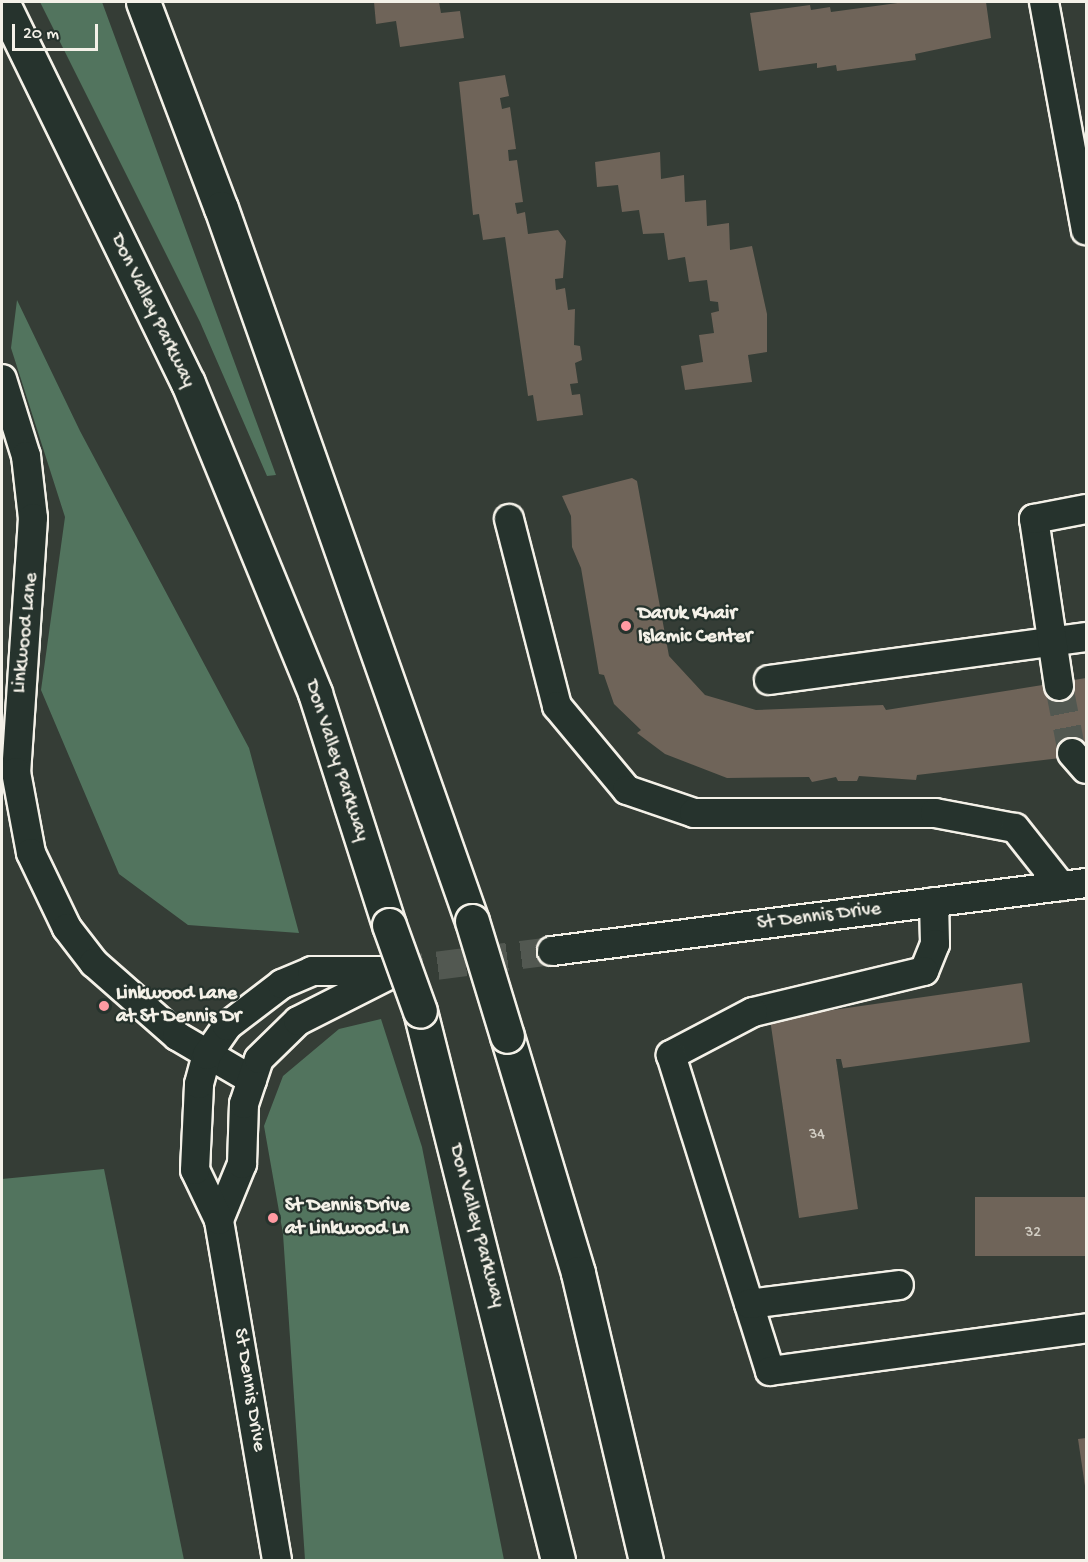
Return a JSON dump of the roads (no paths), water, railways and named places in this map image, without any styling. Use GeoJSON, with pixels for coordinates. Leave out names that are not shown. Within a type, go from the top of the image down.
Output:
{"type":"FeatureCollection","features":[{"type":"Feature","properties":{"kind":"highway","name":"Don Valley Parkway"},"geometry":{"type":"LineString","coordinates":[[2,2],[188,383],[315,693],[389,925],[420,1011],[558,1560]]}},
{"type":"Feature","properties":{"kind":"highway"},"geometry":{"type":"LineString","coordinates":[[142,2],[221,208],[472,921],[578,1273],[646,1560]]}},
{"type":"Feature","properties":{"kind":"street"},"geometry":{"type":"LineString","coordinates":[[1044,2],[1086,230]]}},
{"type":"Feature","properties":{"kind":"street","name":"Linkwood Lane"},"geometry":{"type":"LineString","coordinates":[[2,379],[27,456],[33,518],[32,596],[10,693],[20,810],[46,891],[94,963],[128,997],[207,1055],[252,1080]]}},
{"type":"Feature","properties":{"kind":"street"},"geometry":{"type":"LineString","coordinates":[[1059,686],[1034,519],[1086,509]]}},
{"type":"Feature","properties":{"kind":"street"},"geometry":{"type":"LineString","coordinates":[[509,519],[557,706],[627,790],[694,813],[934,813],[1015,828],[1074,885]]}},
{"type":"Feature","properties":{"kind":"street"},"geometry":{"type":"LineString","coordinates":[[769,680],[1086,637]]}},
{"type":"Feature","properties":{"kind":"street","name":"St Dennis Drive"},"geometry":{"type":"LineString","coordinates":[[552,951],[1074,885]]}},
{"type":"Feature","properties":{"kind":"street"},"geometry":{"type":"LineString","coordinates":[[934,902],[935,944],[924,971],[753,1012],[671,1055],[770,1371],[1086,1328]]}},
{"type":"Feature","properties":{"kind":"street","name":"St Dennis Drive"},"geometry":{"type":"LineString","coordinates":[[219,1220],[242,1164],[244,1104],[259,1059],[297,1021],[396,971],[312,971],[253,1002],[207,1055],[194,1118],[195,1170],[219,1220],[277,1560]]}},
{"type":"Feature","properties":{"kind":"street"},"geometry":{"type":"LineString","coordinates":[[749,1304],[899,1284]]}},
{"type":"Feature","properties":{"kind":"tunnel"},"geometry":{"type":"LineString","coordinates":[[1059,686],[1072,753]]}},
{"type":"Feature","properties":{"kind":"tunnel"},"geometry":{"type":"LineString","coordinates":[[396,971],[552,951]]}},
{"type":"Feature","properties":{"kind":"place","name":"Daruk Khair Islamic Center"},"geometry":{"type":"Point","coordinates":[626,626]}},
{"type":"Feature","properties":{"kind":"place","name":"Linkwood Lane at St Dennis Dr"},"geometry":{"type":"Point","coordinates":[104,1006]}},
{"type":"Feature","properties":{"kind":"place","name":"St Dennis Drive at Linkwood Ln"},"geometry":{"type":"Point","coordinates":[273,1218]}}]}
